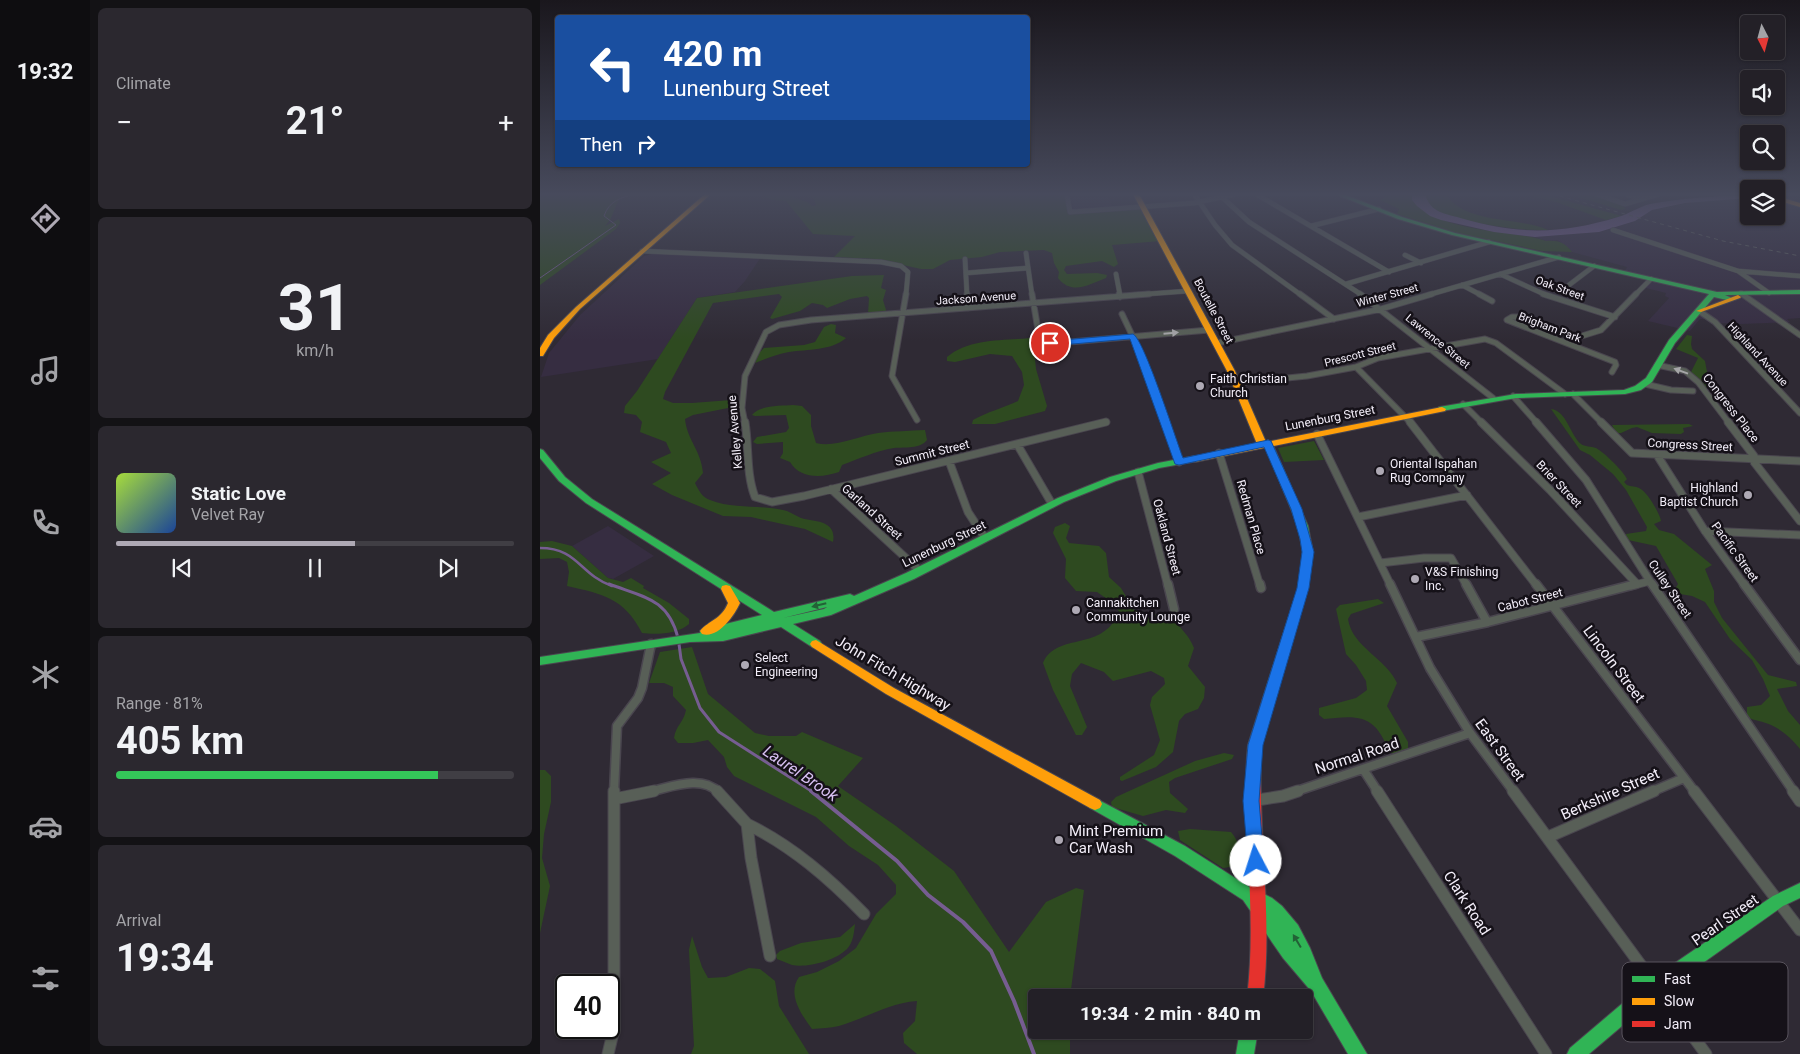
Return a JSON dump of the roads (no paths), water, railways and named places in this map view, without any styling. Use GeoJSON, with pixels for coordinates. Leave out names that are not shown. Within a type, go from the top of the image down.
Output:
{"type":"FeatureCollection","features":[{"type":"Feature","properties":{"kind":"main road"},"geometry":{"type":"LineString","coordinates":[[540,354],[551,337],[569,317],[651,243]]}},
{"type":"Feature","properties":{"kind":"main road","name":"Boutelle Street"},"geometry":{"type":"LineString","coordinates":[[1162,243],[1237,383],[1300,518],[1308,552],[1303,588],[1255,745],[1251,801],[1260,911],[1261,950],[1256,989]]}},
{"type":"Feature","properties":{"kind":"main road"},"geometry":{"type":"LineString","coordinates":[[1495,243],[1731,299]]}},
{"type":"Feature","properties":{"kind":"main road"},"geometry":{"type":"LineString","coordinates":[[1645,384],[1672,342],[1707,299],[1716,294],[1800,292]]}},
{"type":"Feature","properties":{"kind":"main road"},"geometry":{"type":"LineString","coordinates":[[1699,310],[1746,294]]}},
{"type":"Feature","properties":{"kind":"main road","name":"Lunenburg Street"},"geometry":{"type":"LineString","coordinates":[[540,661],[690,638],[723,637],[785,624],[835,609],[920,571],[1052,504],[1088,488],[1138,472],[1265,443],[1493,398],[1625,392],[1645,384]]}},
{"type":"Feature","properties":{"kind":"main road","name":"John Fitch Highway"},"geometry":{"type":"LineString","coordinates":[[540,452],[550,467],[580,494],[896,694],[1180,851],[1248,895]]}},
{"type":"Feature","properties":{"kind":"main road"},"geometry":{"type":"LineString","coordinates":[[702,634],[719,624],[732,611],[734,600],[724,586]]}},
{"type":"Feature","properties":{"kind":"main road","name":"Lunenburg Street"},"geometry":{"type":"LineString","coordinates":[[690,638],[844,598],[864,596]]}},
{"type":"Feature","properties":{"kind":"main road","name":"Pearl Street"},"geometry":{"type":"LineString","coordinates":[[1690,962],[1778,901],[1800,890]]}},
{"type":"Feature","properties":{"kind":"main road"},"geometry":{"type":"LineString","coordinates":[[1248,895],[1268,903],[1282,916],[1304,952],[1317,985],[1358,1054]]}},
{"type":"Feature","properties":{"kind":"main road"},"geometry":{"type":"LineString","coordinates":[[1248,895],[1289,952],[1317,985]]}},
{"type":"Feature","properties":{"kind":"main road","name":"Pearl Street"},"geometry":{"type":"LineString","coordinates":[[1576,1054],[1622,1015]]}},
{"type":"Feature","properties":{"kind":"main road"},"geometry":{"type":"LineString","coordinates":[[1245,1054],[1248,1039]]}},
{"type":"Feature","properties":{"kind":"street"},"geometry":{"type":"LineString","coordinates":[[1230,243],[1334,318]]}},
{"type":"Feature","properties":{"kind":"street","name":"Lawrence Street"},"geometry":{"type":"LineString","coordinates":[[1282,243],[1381,309],[1493,398]]}},
{"type":"Feature","properties":{"kind":"street"},"geometry":{"type":"LineString","coordinates":[[1340,243],[1389,272]]}},
{"type":"Feature","properties":{"kind":"street"},"geometry":{"type":"LineString","coordinates":[[1346,284],[1485,243]]}},
{"type":"Feature","properties":{"kind":"street"},"geometry":{"type":"LineString","coordinates":[[1653,243],[1738,271],[1800,276]]}},
{"type":"Feature","properties":{"kind":"street"},"geometry":{"type":"LineString","coordinates":[[642,251],[893,263],[901,266],[908,272],[904,314],[892,376],[917,420]]}},
{"type":"Feature","properties":{"kind":"street"},"geometry":{"type":"LineString","coordinates":[[1026,253],[1037,333],[1039,340],[1043,343],[1209,330]]}},
{"type":"Feature","properties":{"kind":"street"},"geometry":{"type":"LineString","coordinates":[[1405,255],[1421,263]]}},
{"type":"Feature","properties":{"kind":"street","name":"Winter Street"},"geometry":{"type":"LineString","coordinates":[[1217,343],[1381,309],[1559,257]]}},
{"type":"Feature","properties":{"kind":"street"},"geometry":{"type":"LineString","coordinates":[[965,259],[968,308]]}},
{"type":"Feature","properties":{"kind":"street"},"geometry":{"type":"LineString","coordinates":[[1570,285],[1594,266]]}},
{"type":"Feature","properties":{"kind":"street"},"geometry":{"type":"LineString","coordinates":[[966,273],[1028,268]]}},
{"type":"Feature","properties":{"kind":"street"},"geometry":{"type":"LineString","coordinates":[[1738,271],[1769,293]]}},
{"type":"Feature","properties":{"kind":"street"},"geometry":{"type":"LineString","coordinates":[[1116,274],[1120,297]]}},
{"type":"Feature","properties":{"kind":"street","name":"Oak Street"},"geometry":{"type":"LineString","coordinates":[[1500,274],[1547,296],[1615,316]]}},
{"type":"Feature","properties":{"kind":"street"},"geometry":{"type":"LineString","coordinates":[[1566,344],[1576,336],[1599,332],[1651,279]]}},
{"type":"Feature","properties":{"kind":"street"},"geometry":{"type":"LineString","coordinates":[[1462,285],[1492,300]]}},
{"type":"Feature","properties":{"kind":"street","name":"Jackson Avenue"},"geometry":{"type":"LineString","coordinates":[[767,331],[775,326],[797,322],[1188,292]]}},
{"type":"Feature","properties":{"kind":"street"},"geometry":{"type":"LineString","coordinates":[[1746,294],[1800,335]]}},
{"type":"Feature","properties":{"kind":"street","name":"Highland Avenue"},"geometry":{"type":"LineString","coordinates":[[1699,310],[1716,323],[1799,411]]}},
{"type":"Feature","properties":{"kind":"street"},"geometry":{"type":"LineString","coordinates":[[1122,314],[1141,354],[1179,462]]}},
{"type":"Feature","properties":{"kind":"street","name":"Brigham Park"},"geometry":{"type":"LineString","coordinates":[[1576,336],[1520,317],[1512,317],[1508,320],[1615,362],[1616,365],[1612,372]]}},
{"type":"Feature","properties":{"kind":"street","name":"Kelley Avenue"},"geometry":{"type":"LineString","coordinates":[[763,501],[755,497],[751,487],[742,398],[747,372],[767,331]]}},
{"type":"Feature","properties":{"kind":"street","name":"Prescott Street"},"geometry":{"type":"LineString","coordinates":[[1237,383],[1302,377],[1356,367],[1378,358],[1486,339]]}},
{"type":"Feature","properties":{"kind":"street","name":"Congress Street"},"geometry":{"type":"LineString","coordinates":[[1486,339],[1496,343],[1569,394],[1632,453],[1800,461]]}},
{"type":"Feature","properties":{"kind":"street","name":"Congress Place"},"geometry":{"type":"LineString","coordinates":[[1657,365],[1685,371],[1698,382],[1755,459],[1754,462],[1800,521]]}},
{"type":"Feature","properties":{"kind":"street","name":"Lincoln Street"},"geometry":{"type":"LineString","coordinates":[[1356,367],[1405,416],[1553,606],[1800,930]]}},
{"type":"Feature","properties":{"kind":"street"},"geometry":{"type":"LineString","coordinates":[[1645,384],[1671,390],[1693,391]]}},
{"type":"Feature","properties":{"kind":"street","name":"Culley Street"},"geometry":{"type":"LineString","coordinates":[[1513,396],[1586,480],[1650,581],[1800,801]]}},
{"type":"Feature","properties":{"kind":"street","name":"Brier Street"},"geometry":{"type":"LineString","coordinates":[[1463,404],[1550,490],[1636,583]]}},
{"type":"Feature","properties":{"kind":"street","name":"Summit Street"},"geometry":{"type":"LineString","coordinates":[[763,501],[785,500],[831,490],[1106,422]]}},
{"type":"Feature","properties":{"kind":"street","name":"East Street"},"geometry":{"type":"LineString","coordinates":[[1317,434],[1437,683],[1470,733],[1638,962]]}},
{"type":"Feature","properties":{"kind":"street"},"geometry":{"type":"LineString","coordinates":[[1017,444],[1052,504]]}},
{"type":"Feature","properties":{"kind":"street","name":"Redman Place"},"geometry":{"type":"LineString","coordinates":[[1219,453],[1261,588]]}},
{"type":"Feature","properties":{"kind":"street","name":"Pacific Street"},"geometry":{"type":"LineString","coordinates":[[1657,455],[1705,531],[1800,659]]}},
{"type":"Feature","properties":{"kind":"street"},"geometry":{"type":"LineString","coordinates":[[949,461],[966,505],[978,529],[985,538]]}},
{"type":"Feature","properties":{"kind":"street","name":"Oakland Street"},"geometry":{"type":"LineString","coordinates":[[1138,472],[1174,609]]}},
{"type":"Feature","properties":{"kind":"street","name":"Garland Street"},"geometry":{"type":"LineString","coordinates":[[831,490],[920,571]]}},
{"type":"Feature","properties":{"kind":"street"},"geometry":{"type":"LineString","coordinates":[[1358,517],[1386,513],[1433,501],[1467,495]]}},
{"type":"Feature","properties":{"kind":"street"},"geometry":{"type":"LineString","coordinates":[[1705,531],[1800,535]]}},
{"type":"Feature","properties":{"kind":"street"},"geometry":{"type":"LineString","coordinates":[[1380,563],[1424,558],[1451,558],[1487,622]]}},
{"type":"Feature","properties":{"kind":"street","name":"Cabot Street"},"geometry":{"type":"LineString","coordinates":[[1416,637],[1487,622],[1650,581]]}},
{"type":"Feature","properties":{"kind":"street"},"geometry":{"type":"LineString","coordinates":[[608,1054],[613,1033],[614,1016],[614,799],[618,726],[623,716],[637,700],[642,688],[651,644]]}},
{"type":"Feature","properties":{"kind":"street","name":"Normal Road"},"geometry":{"type":"LineString","coordinates":[[1251,801],[1283,796],[1470,733]]}},
{"type":"Feature","properties":{"kind":"street","name":"Clark Road"},"geometry":{"type":"LineString","coordinates":[[1364,768],[1546,1054]]}},
{"type":"Feature","properties":{"kind":"street","name":"Berkshire Street"},"geometry":{"type":"LineString","coordinates":[[1548,838],[1684,778]]}},
{"type":"Feature","properties":{"kind":"street"},"geometry":{"type":"LineString","coordinates":[[614,799],[679,784],[704,783],[715,789],[747,824],[765,832],[794,853],[836,886],[864,914]]}},
{"type":"Feature","properties":{"kind":"street"},"geometry":{"type":"LineString","coordinates":[[747,824],[751,858],[770,956]]}},
{"type":"Feature","properties":{"kind":"street","name":"East Street"},"geometry":{"type":"LineString","coordinates":[[1697,1042],[1706,1054]]}},
{"type":"Feature","properties":{"kind":"waterway","name":"Laurel Brook"},"geometry":{"type":"LineString","coordinates":[[540,278],[590,243]]}},
{"type":"Feature","properties":{"kind":"waterway","name":"Laurel Brook"},"geometry":{"type":"LineString","coordinates":[[540,548],[563,552],[592,575],[612,586]]}},
{"type":"Feature","properties":{"kind":"waterway","name":"Laurel Brook"},"geometry":{"type":"LineString","coordinates":[[609,584],[643,596],[661,607],[674,625],[678,638]]}},
{"type":"Feature","properties":{"kind":"waterway","name":"Laurel Brook"},"geometry":{"type":"LineString","coordinates":[[679,644],[681,659],[700,708],[719,732],[813,792]]}},
{"type":"Feature","properties":{"kind":"waterway","name":"Laurel Brook"},"geometry":{"type":"LineString","coordinates":[[811,791],[897,861],[928,895],[963,922],[991,951],[1014,1001],[1034,1054]]}},
{"type":"Feature","properties":{"kind":"railway"},"geometry":{"type":"LineString","coordinates":[[1734,243],[1800,256]]}},
{"type":"Feature","properties":{"kind":"place","name":"Faith Christian Church"},"geometry":{"type":"Point","coordinates":[1200,386]}},
{"type":"Feature","properties":{"kind":"place","name":"Oriental Ispahan Rug Company"},"geometry":{"type":"Point","coordinates":[1380,471]}},
{"type":"Feature","properties":{"kind":"place","name":"Highland Baptist Church"},"geometry":{"type":"Point","coordinates":[1748,495]}},
{"type":"Feature","properties":{"kind":"place","name":"V&S Finishing Inc."},"geometry":{"type":"Point","coordinates":[1415,579]}},
{"type":"Feature","properties":{"kind":"place","name":"Cannakitchen Community Lounge"},"geometry":{"type":"Point","coordinates":[1076,610]}},
{"type":"Feature","properties":{"kind":"place","name":"Select Engineering"},"geometry":{"type":"Point","coordinates":[745,665]}},
{"type":"Feature","properties":{"kind":"place","name":"Mint Premium Car Wash"},"geometry":{"type":"Point","coordinates":[1059,840]}}]}
